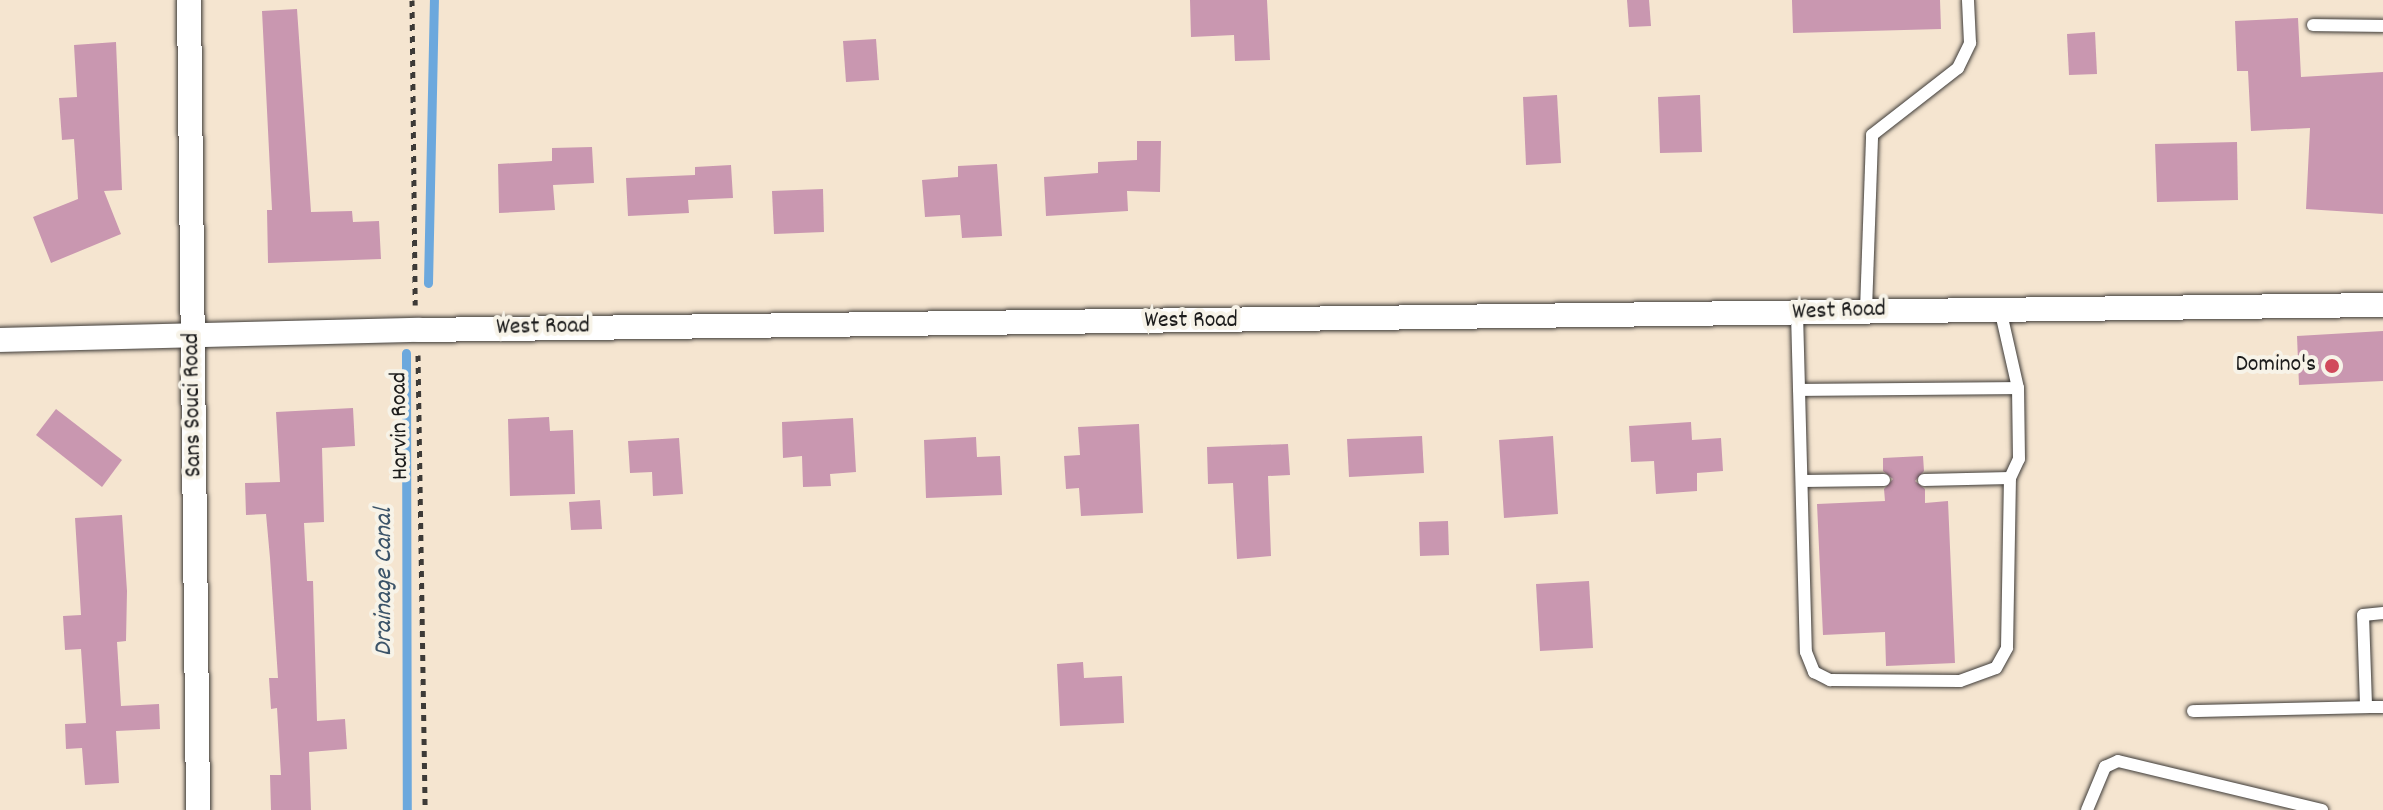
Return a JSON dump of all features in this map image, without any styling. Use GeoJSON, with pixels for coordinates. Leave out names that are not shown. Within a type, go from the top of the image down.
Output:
{"type":"FeatureCollection","features":[{"type":"Feature","properties":{"kind":"street","name":"Sans Souci Road"},"geometry":{"type":"LineString","coordinates":[[189,0],[198,810]]}},
{"type":"Feature","properties":{"kind":"street","name":"West Road"},"geometry":{"type":"LineString","coordinates":[[0,340],[418,330],[2383,305]]}},
{"type":"Feature","properties":{"kind":"lane"},"geometry":{"type":"LineString","coordinates":[[1866,310],[1872,135],[1958,68],[1970,43],[1968,0]]}},
{"type":"Feature","properties":{"kind":"lane"},"geometry":{"type":"LineString","coordinates":[[2313,25],[2383,26]]}},
{"type":"Feature","properties":{"kind":"lane"},"geometry":{"type":"LineString","coordinates":[[1797,313],[1806,652],[1814,672],[1830,680],[1960,681],[1996,668],[2007,648],[2010,478],[2019,459],[2018,388],[2000,309]]}},
{"type":"Feature","properties":{"kind":"lane"},"geometry":{"type":"LineString","coordinates":[[1799,390],[2018,388]]}},
{"type":"Feature","properties":{"kind":"lane"},"geometry":{"type":"LineString","coordinates":[[1924,480],[2010,478]]}},
{"type":"Feature","properties":{"kind":"lane"},"geometry":{"type":"LineString","coordinates":[[1802,481],[1884,480]]}},
{"type":"Feature","properties":{"kind":"lane"},"geometry":{"type":"LineString","coordinates":[[2366,707],[2363,615],[2383,613]]}},
{"type":"Feature","properties":{"kind":"lane"},"geometry":{"type":"LineString","coordinates":[[2193,711],[2383,707]]}},
{"type":"Feature","properties":{"kind":"lane"},"geometry":{"type":"LineString","coordinates":[[2087,810],[2105,767],[2118,761],[2322,810]]}},
{"type":"Feature","properties":{"kind":"path","name":"Harvin Road"},"geometry":{"type":"LineString","coordinates":[[412,0],[425,810]]}},
{"type":"Feature","properties":{"kind":"building"},"geometry":{"type":"Polygon","coordinates":[[[1190,0],[1267,0],[1270,60],[1235,61],[1234,35],[1191,37],[1190,0]]]}},
{"type":"Feature","properties":{"kind":"building"},"geometry":{"type":"Polygon","coordinates":[[[1627,0],[1649,0],[1651,26],[1629,27],[1627,0]]]}},
{"type":"Feature","properties":{"kind":"building"},"geometry":{"type":"Polygon","coordinates":[[[1792,0],[1940,0],[1941,29],[1793,33],[1792,0]]]}},
{"type":"Feature","properties":{"kind":"building"},"geometry":{"type":"Polygon","coordinates":[[[297,9],[311,212],[352,211],[353,222],[379,221],[381,259],[268,263],[267,210],[272,210],[262,11],[297,9]]]}},
{"type":"Feature","properties":{"kind":"building"},"geometry":{"type":"Polygon","coordinates":[[[2298,18],[2301,77],[2383,72],[2383,214],[2306,209],[2310,128],[2251,131],[2248,71],[2237,71],[2235,21],[2298,18]]]}},
{"type":"Feature","properties":{"kind":"building"},"geometry":{"type":"Polygon","coordinates":[[[2095,32],[2097,74],[2069,75],[2067,34],[2095,32]]]}},
{"type":"Feature","properties":{"kind":"building"},"geometry":{"type":"Polygon","coordinates":[[[876,39],[879,80],[846,82],[843,41],[876,39]]]}},
{"type":"Feature","properties":{"kind":"building"},"geometry":{"type":"Polygon","coordinates":[[[116,42],[122,190],[104,191],[121,234],[51,263],[33,217],[78,199],[74,139],[62,140],[59,98],[77,97],[74,45],[116,42]]]}},
{"type":"Feature","properties":{"kind":"building"},"geometry":{"type":"Polygon","coordinates":[[[1557,95],[1561,163],[1526,165],[1523,97],[1557,95]]]}},
{"type":"Feature","properties":{"kind":"building"},"geometry":{"type":"Polygon","coordinates":[[[1700,95],[1702,152],[1660,153],[1658,97],[1700,95]]]}},
{"type":"Feature","properties":{"kind":"building"},"geometry":{"type":"Polygon","coordinates":[[[1137,141],[1161,141],[1160,192],[1127,191],[1128,211],[1046,216],[1044,177],[1098,173],[1098,162],[1137,160],[1137,141]]]}},
{"type":"Feature","properties":{"kind":"building"},"geometry":{"type":"Polygon","coordinates":[[[2237,142],[2238,200],[2157,202],[2155,144],[2237,142]]]}},
{"type":"Feature","properties":{"kind":"building"},"geometry":{"type":"Polygon","coordinates":[[[592,147],[594,183],[553,185],[555,210],[499,213],[498,164],[552,161],[552,148],[592,147]]]}},
{"type":"Feature","properties":{"kind":"building"},"geometry":{"type":"Polygon","coordinates":[[[997,164],[1002,236],[962,238],[960,215],[925,217],[922,180],[958,177],[958,166],[997,164]]]}},
{"type":"Feature","properties":{"kind":"building"},"geometry":{"type":"Polygon","coordinates":[[[731,165],[733,198],[688,200],[689,213],[628,216],[626,178],[695,175],[695,167],[731,165]]]}},
{"type":"Feature","properties":{"kind":"building"},"geometry":{"type":"Polygon","coordinates":[[[823,189],[824,232],[774,234],[772,191],[823,189]]]}},
{"type":"Feature","properties":{"kind":"building"},"geometry":{"type":"Polygon","coordinates":[[[2383,331],[2383,381],[2299,385],[2297,336],[2383,331]]]}},
{"type":"Feature","properties":{"kind":"building"},"geometry":{"type":"Polygon","coordinates":[[[353,408],[355,446],[322,448],[324,522],[304,523],[307,581],[313,581],[317,721],[345,719],[347,749],[309,752],[311,810],[271,810],[270,775],[281,775],[277,708],[271,709],[269,678],[278,678],[270,558],[266,514],[246,515],[245,483],[280,482],[276,412],[353,408]]]}},
{"type":"Feature","properties":{"kind":"building"},"geometry":{"type":"Polygon","coordinates":[[[56,409],[122,460],[102,487],[36,435],[56,409]]]}},
{"type":"Feature","properties":{"kind":"building"},"geometry":{"type":"Polygon","coordinates":[[[549,417],[550,431],[573,430],[575,494],[510,496],[508,419],[549,417]]]}},
{"type":"Feature","properties":{"kind":"building"},"geometry":{"type":"Polygon","coordinates":[[[853,418],[856,472],[830,474],[831,486],[803,487],[802,456],[783,458],[782,422],[853,418]]]}},
{"type":"Feature","properties":{"kind":"building"},"geometry":{"type":"Polygon","coordinates":[[[1691,422],[1692,440],[1721,438],[1723,471],[1697,473],[1697,491],[1656,494],[1654,461],[1631,462],[1629,426],[1691,422]]]}},
{"type":"Feature","properties":{"kind":"building"},"geometry":{"type":"Polygon","coordinates":[[[1139,424],[1143,513],[1081,516],[1079,488],[1066,489],[1064,456],[1080,455],[1078,427],[1139,424]]]}},
{"type":"Feature","properties":{"kind":"building"},"geometry":{"type":"Polygon","coordinates":[[[1422,436],[1424,473],[1349,477],[1347,439],[1422,436]]]}},
{"type":"Feature","properties":{"kind":"building"},"geometry":{"type":"Polygon","coordinates":[[[1553,436],[1558,514],[1504,518],[1499,440],[1553,436]]]}},
{"type":"Feature","properties":{"kind":"building"},"geometry":{"type":"Polygon","coordinates":[[[976,437],[977,457],[1000,456],[1002,495],[926,498],[924,440],[976,437]]]}},
{"type":"Feature","properties":{"kind":"building"},"geometry":{"type":"Polygon","coordinates":[[[679,438],[683,494],[653,496],[652,472],[630,473],[628,441],[679,438]]]}},
{"type":"Feature","properties":{"kind":"building"},"geometry":{"type":"Polygon","coordinates":[[[1288,444],[1290,475],[1268,476],[1271,556],[1237,559],[1233,483],[1208,484],[1207,447],[1288,444]]]}},
{"type":"Feature","properties":{"kind":"building"},"geometry":{"type":"Polygon","coordinates":[[[1923,456],[1924,471],[1915,481],[1925,489],[1925,503],[1948,501],[1955,663],[1886,666],[1885,632],[1823,635],[1817,504],[1885,501],[1884,489],[1893,479],[1883,471],[1883,458],[1923,456]]]}},
{"type":"Feature","properties":{"kind":"building"},"geometry":{"type":"Polygon","coordinates":[[[600,500],[602,529],[571,530],[569,502],[600,500]]]}},
{"type":"Feature","properties":{"kind":"building"},"geometry":{"type":"Polygon","coordinates":[[[122,515],[127,591],[126,641],[117,642],[121,706],[159,704],[160,729],[116,731],[119,783],[85,785],[82,748],[66,749],[65,724],[86,723],[81,649],[65,650],[63,616],[81,615],[75,518],[122,515]]]}},
{"type":"Feature","properties":{"kind":"building"},"geometry":{"type":"Polygon","coordinates":[[[1448,521],[1449,555],[1420,556],[1419,522],[1448,521]]]}},
{"type":"Feature","properties":{"kind":"building"},"geometry":{"type":"Polygon","coordinates":[[[1589,581],[1593,648],[1540,651],[1536,584],[1589,581]]]}},
{"type":"Feature","properties":{"kind":"building"},"geometry":{"type":"Polygon","coordinates":[[[1083,662],[1084,678],[1122,676],[1124,723],[1060,726],[1057,664],[1083,662]]]}},
{"type":"Feature","properties":{"kind":"waterway","name":"Drainage Canal"},"geometry":{"type":"LineString","coordinates":[[428,283],[434,0]]}},
{"type":"Feature","properties":{"kind":"waterway","name":"Drainage Canal"},"geometry":{"type":"LineString","coordinates":[[406,353],[407,810]]}},
{"type":"Feature","properties":{"kind":"place","name":"Domino's"},"geometry":{"type":"Point","coordinates":[2332,366]}}]}
